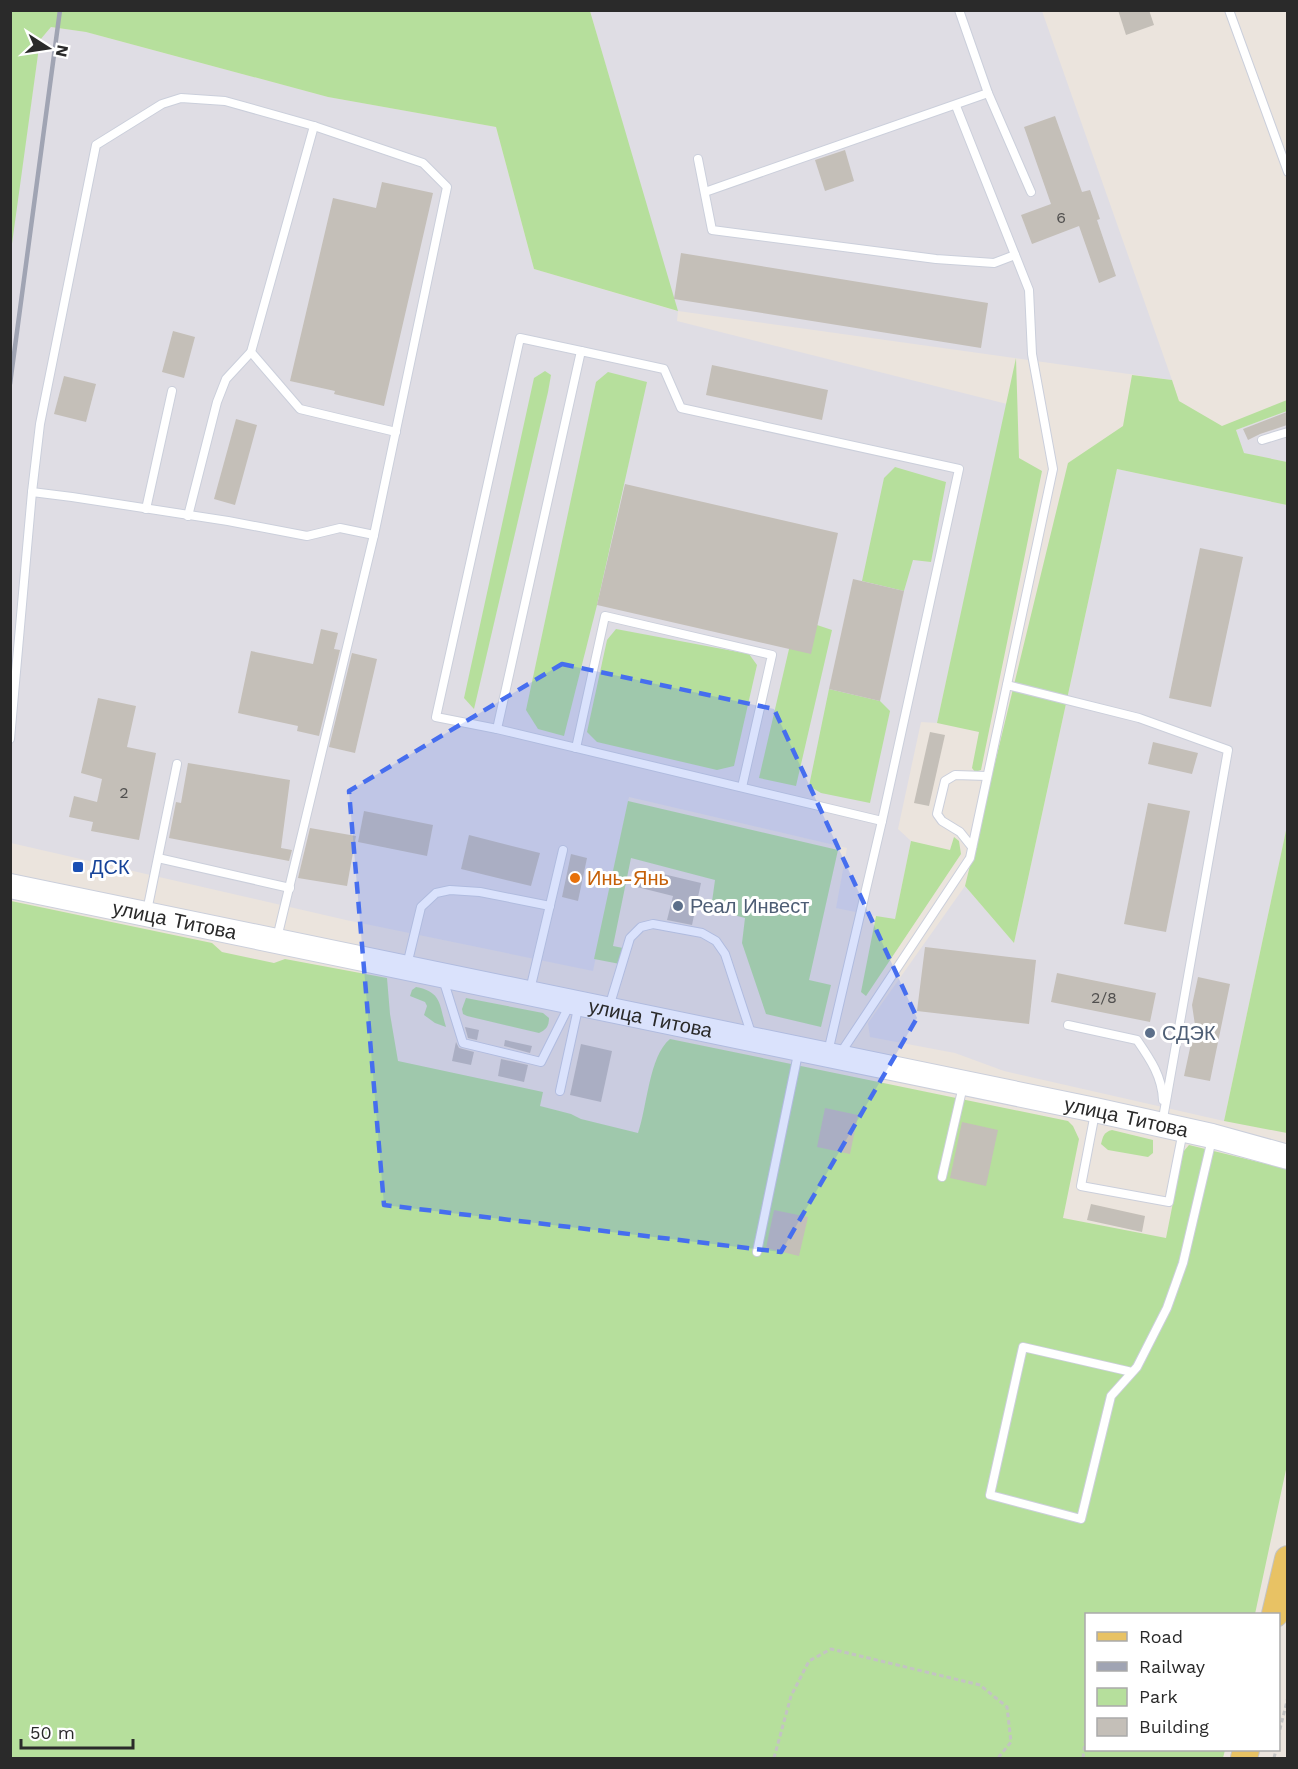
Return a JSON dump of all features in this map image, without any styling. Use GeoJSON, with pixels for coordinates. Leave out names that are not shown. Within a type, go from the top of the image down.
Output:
{"type":"FeatureCollection","features":[{"type":"Feature","properties":{"kind":"main road","name":"улица Титова"},"geometry":{"type":"LineString","coordinates":[[10,886],[1095,1110],[1170,1122],[1287,1157]]}},
{"type":"Feature","properties":{"kind":"main road"},"geometry":{"type":"LineString","coordinates":[[1212,1136],[1287,1142]]}},
{"type":"Feature","properties":{"kind":"main road"},"geometry":{"type":"LineString","coordinates":[[1275,1613],[1287,1559]]}},
{"type":"Feature","properties":{"kind":"lane"},"geometry":{"type":"LineString","coordinates":[[959,10],[988,93],[1031,192]]}},
{"type":"Feature","properties":{"kind":"lane"},"geometry":{"type":"LineString","coordinates":[[1229,10],[1287,172]]}},
{"type":"Feature","properties":{"kind":"lane"},"geometry":{"type":"LineString","coordinates":[[705,192],[988,93]]}},
{"type":"Feature","properties":{"kind":"lane"},"geometry":{"type":"LineString","coordinates":[[10,739],[40,424],[96,146],[162,104],[181,98],[225,101],[314,126],[423,163],[447,187],[374,535],[277,941]]}},
{"type":"Feature","properties":{"kind":"lane"},"geometry":{"type":"LineString","coordinates":[[833,1056],[970,858],[1053,469],[1032,354],[1029,290],[956,106]]}},
{"type":"Feature","properties":{"kind":"lane"},"geometry":{"type":"LineString","coordinates":[[188,516],[217,402],[226,380],[251,352],[314,126]]}},
{"type":"Feature","properties":{"kind":"lane"},"geometry":{"type":"LineString","coordinates":[[698,159],[712,230],[936,259],[994,263],[1014,255]]}},
{"type":"Feature","properties":{"kind":"lane"},"geometry":{"type":"LineString","coordinates":[[833,1056],[959,469],[681,408],[664,369],[520,338],[436,717],[497,729],[882,821]]}},
{"type":"Feature","properties":{"kind":"lane"},"geometry":{"type":"LineString","coordinates":[[497,729],[581,351]]}},
{"type":"Feature","properties":{"kind":"lane"},"geometry":{"type":"LineString","coordinates":[[251,352],[300,409],[396,432]]}},
{"type":"Feature","properties":{"kind":"lane"},"geometry":{"type":"LineString","coordinates":[[146,509],[172,391]]}},
{"type":"Feature","properties":{"kind":"lane"},"geometry":{"type":"LineString","coordinates":[[1262,440],[1287,432]]}},
{"type":"Feature","properties":{"kind":"lane"},"geometry":{"type":"LineString","coordinates":[[32,492],[228,521],[307,536],[340,528],[374,535]]}},
{"type":"Feature","properties":{"kind":"lane"},"geometry":{"type":"LineString","coordinates":[[576,748],[605,616],[772,655],[742,787]]}},
{"type":"Feature","properties":{"kind":"lane"},"geometry":{"type":"LineString","coordinates":[[1007,686],[1139,718],[1228,750],[1170,1122],[1169,1202],[1081,1186],[1095,1110]]}},
{"type":"Feature","properties":{"kind":"lane"},"geometry":{"type":"LineString","coordinates":[[146,915],[177,764]]}},
{"type":"Feature","properties":{"kind":"lane"},"geometry":{"type":"LineString","coordinates":[[972,846],[960,832],[942,821],[938,814],[945,781],[955,775],[987,776]]}},
{"type":"Feature","properties":{"kind":"lane"},"geometry":{"type":"LineString","coordinates":[[530,994],[563,849]]}},
{"type":"Feature","properties":{"kind":"lane"},"geometry":{"type":"LineString","coordinates":[[158,858],[290,888]]}},
{"type":"Feature","properties":{"kind":"lane"},"geometry":{"type":"LineString","coordinates":[[406,969],[421,907],[435,893],[450,890],[480,892],[550,906]]}},
{"type":"Feature","properties":{"kind":"lane"},"geometry":{"type":"LineString","coordinates":[[608,1010],[630,938],[641,927],[653,924],[702,933],[716,941],[725,954],[753,1039]]}},
{"type":"Feature","properties":{"kind":"lane"},"geometry":{"type":"LineString","coordinates":[[442,976],[463,1043],[541,1062],[575,1003]]}},
{"type":"Feature","properties":{"kind":"lane"},"geometry":{"type":"LineString","coordinates":[[560,1091],[575,1003]]}},
{"type":"Feature","properties":{"kind":"lane"},"geometry":{"type":"LineString","coordinates":[[1068,1025],[1137,1040],[1155,1066],[1170,1122]]}},
{"type":"Feature","properties":{"kind":"lane"},"geometry":{"type":"LineString","coordinates":[[757,1252],[800,1049]]}},
{"type":"Feature","properties":{"kind":"lane"},"geometry":{"type":"LineString","coordinates":[[942,1177],[963,1083]]}},
{"type":"Feature","properties":{"kind":"lane"},"geometry":{"type":"LineString","coordinates":[[1132,1372],[1023,1347],[990,1495],[1081,1519],[1111,1396],[1137,1367],[1167,1308],[1183,1263],[1212,1136]]}},
{"type":"Feature","properties":{"kind":"path"},"geometry":{"type":"LineString","coordinates":[[774,1758],[791,1696],[809,1661],[831,1649],[980,1685],[1007,1707],[1011,1742],[998,1758]]}},
{"type":"Feature","properties":{"kind":"path"},"geometry":{"type":"LineString","coordinates":[[1280,1728],[1287,1697]]}},
{"type":"Feature","properties":{"kind":"highlighted area"},"geometry":{"type":"Polygon","coordinates":[[[562,664],[774,709],[917,1018],[781,1252],[384,1205],[349,791],[562,664]]]}},
{"type":"Feature","properties":{"kind":"shaded area"},"geometry":{"type":"Polygon","coordinates":[[[590,11],[1042,11],[1172,380],[678,311],[677,321],[1007,404],[937,723],[921,722],[898,829],[911,841],[895,920],[836,908],[847,848],[629,797],[593,971],[346,920],[11,843],[10,251],[40,40],[51,27],[86,32],[328,97],[496,127],[534,269],[677,311],[590,11]]]}},
{"type":"Feature","properties":{"kind":"shaded area"},"geometry":{"type":"Polygon","coordinates":[[[1287,411],[1287,462],[1243,453],[1236,430],[1287,411]]]}},
{"type":"Feature","properties":{"kind":"shaded area"},"geometry":{"type":"Polygon","coordinates":[[[1117,469],[1287,505],[1287,826],[1224,1121],[1004,1071],[955,1053],[870,1037],[868,1023],[965,886],[1014,943],[1117,469]]]}},
{"type":"Feature","properties":{"kind":"green space"},"geometry":{"type":"Polygon","coordinates":[[[11,11],[590,11],[678,311],[534,269],[496,127],[328,97],[86,32],[51,27],[40,40],[11,251],[11,11]]]}},
{"type":"Feature","properties":{"kind":"green space"},"geometry":{"type":"Polygon","coordinates":[[[1016,358],[1019,458],[1042,471],[981,770],[975,772],[972,768],[979,732],[937,723],[1016,358]]]}},
{"type":"Feature","properties":{"kind":"green space"},"geometry":{"type":"Polygon","coordinates":[[[545,371],[551,375],[548,392],[474,709],[464,698],[534,378],[545,371]]]}},
{"type":"Feature","properties":{"kind":"green space"},"geometry":{"type":"Polygon","coordinates":[[[608,372],[647,382],[597,605],[564,736],[538,729],[526,710],[596,382],[608,372]]]}},
{"type":"Feature","properties":{"kind":"green space"},"geometry":{"type":"Polygon","coordinates":[[[1132,375],[1172,380],[1179,401],[1222,426],[1287,400],[1287,411],[1236,430],[1244,453],[1287,462],[1287,505],[1117,469],[1014,943],[965,886],[1068,463],[1123,426],[1132,375]]]}},
{"type":"Feature","properties":{"kind":"green space"},"geometry":{"type":"Polygon","coordinates":[[[895,467],[946,482],[931,562],[913,560],[904,591],[862,581],[884,478],[895,467]]]}},
{"type":"Feature","properties":{"kind":"green space"},"geometry":{"type":"Polygon","coordinates":[[[817,625],[832,630],[796,786],[759,778],[789,649],[817,625]]]}},
{"type":"Feature","properties":{"kind":"green space"},"geometry":{"type":"Polygon","coordinates":[[[616,629],[749,654],[757,665],[734,766],[717,770],[597,742],[587,732],[607,640],[616,629]]]}},
{"type":"Feature","properties":{"kind":"green space"},"geometry":{"type":"Polygon","coordinates":[[[829,689],[880,701],[890,711],[870,803],[821,793],[809,786],[829,689]]]}},
{"type":"Feature","properties":{"kind":"green space"},"geometry":{"type":"Polygon","coordinates":[[[628,801],[838,850],[809,980],[831,985],[821,1027],[766,1014],[742,943],[745,918],[711,909],[715,880],[631,858],[613,946],[623,948],[620,964],[594,959],[628,801]]]}},
{"type":"Feature","properties":{"kind":"green space"},"geometry":{"type":"Polygon","coordinates":[[[1287,826],[1288,1133],[1224,1121],[1287,826]]]}},
{"type":"Feature","properties":{"kind":"green space"},"geometry":{"type":"Polygon","coordinates":[[[954,837],[959,841],[961,854],[866,996],[861,992],[876,916],[895,919],[911,841],[950,850],[954,837]]]}},
{"type":"Feature","properties":{"kind":"green space"},"geometry":{"type":"Polygon","coordinates":[[[11,901],[212,943],[222,952],[274,963],[285,959],[387,978],[398,1061],[543,1092],[540,1106],[638,1133],[657,1057],[670,1039],[1068,1121],[1079,1139],[1063,1218],[1166,1238],[1183,1152],[1189,1145],[1287,1169],[1287,1465],[1255,1613],[1085,1613],[1085,1751],[1225,1751],[1223,1758],[11,1758],[11,901]]]}},
{"type":"Feature","properties":{"kind":"green space"},"geometry":{"type":"Polygon","coordinates":[[[416,987],[431,992],[438,1000],[446,1027],[424,1015],[427,1006],[425,1002],[410,996],[416,987]]]}},
{"type":"Feature","properties":{"kind":"green space"},"geometry":{"type":"Polygon","coordinates":[[[466,998],[543,1013],[549,1018],[548,1023],[539,1033],[467,1016],[463,1014],[462,1009],[466,998]]]}},
{"type":"Feature","properties":{"kind":"green space"},"geometry":{"type":"Polygon","coordinates":[[[1112,1130],[1153,1140],[1153,1153],[1148,1157],[1108,1150],[1101,1144],[1104,1135],[1112,1130]]]}},
{"type":"Feature","properties":{"kind":"building"},"geometry":{"type":"Polygon","coordinates":[[[1118,10],[1149,10],[1154,25],[1126,35],[1118,10]]]}},
{"type":"Feature","properties":{"kind":"building"},"geometry":{"type":"Polygon","coordinates":[[[1055,116],[1082,192],[1090,190],[1100,219],[1097,220],[1116,276],[1099,283],[1079,226],[1032,244],[1021,215],[1051,204],[1024,127],[1055,116]]]}},
{"type":"Feature","properties":{"kind":"building"},"geometry":{"type":"Polygon","coordinates":[[[845,150],[854,181],[825,191],[815,160],[845,150]]]}},
{"type":"Feature","properties":{"kind":"building"},"geometry":{"type":"Polygon","coordinates":[[[382,182],[433,193],[384,406],[334,394],[335,391],[290,381],[333,198],[376,208],[382,182]]]}},
{"type":"Feature","properties":{"kind":"building"},"geometry":{"type":"Polygon","coordinates":[[[681,253],[988,303],[981,348],[674,299],[681,253]]]}},
{"type":"Feature","properties":{"kind":"building"},"geometry":{"type":"Polygon","coordinates":[[[173,331],[195,337],[184,378],[162,372],[173,331]]]}},
{"type":"Feature","properties":{"kind":"building"},"geometry":{"type":"Polygon","coordinates":[[[712,365],[828,390],[822,420],[706,395],[712,365]]]}},
{"type":"Feature","properties":{"kind":"building"},"geometry":{"type":"Polygon","coordinates":[[[64,376],[96,384],[86,422],[54,414],[64,376]]]}},
{"type":"Feature","properties":{"kind":"building"},"geometry":{"type":"Polygon","coordinates":[[[1287,412],[1287,425],[1248,440],[1243,429],[1287,412]]]}},
{"type":"Feature","properties":{"kind":"building"},"geometry":{"type":"Polygon","coordinates":[[[236,419],[257,425],[235,505],[214,499],[236,419]]]}},
{"type":"Feature","properties":{"kind":"building"},"geometry":{"type":"Polygon","coordinates":[[[625,484],[838,533],[811,654],[597,605],[625,484]]]}},
{"type":"Feature","properties":{"kind":"building"},"geometry":{"type":"Polygon","coordinates":[[[1200,548],[1243,557],[1211,707],[1169,698],[1200,548]]]}},
{"type":"Feature","properties":{"kind":"building"},"geometry":{"type":"Polygon","coordinates":[[[853,579],[904,591],[880,701],[829,689],[853,579]]]}},
{"type":"Feature","properties":{"kind":"building"},"geometry":{"type":"Polygon","coordinates":[[[321,629],[338,633],[334,649],[340,650],[319,736],[297,731],[298,726],[238,713],[251,651],[313,664],[321,629]]]}},
{"type":"Feature","properties":{"kind":"building"},"geometry":{"type":"Polygon","coordinates":[[[352,653],[377,659],[355,753],[329,747],[352,653]]]}},
{"type":"Feature","properties":{"kind":"building"},"geometry":{"type":"Polygon","coordinates":[[[98,698],[136,706],[127,747],[156,753],[139,840],[91,831],[93,822],[69,817],[74,796],[97,802],[102,779],[81,773],[98,698]]]}},
{"type":"Feature","properties":{"kind":"building"},"geometry":{"type":"Polygon","coordinates":[[[930,732],[945,735],[929,806],[914,803],[930,732]]]}},
{"type":"Feature","properties":{"kind":"building"},"geometry":{"type":"Polygon","coordinates":[[[1153,742],[1198,753],[1192,774],[1148,764],[1153,742]]]}},
{"type":"Feature","properties":{"kind":"building"},"geometry":{"type":"Polygon","coordinates":[[[188,763],[290,780],[281,848],[292,850],[289,861],[169,838],[176,802],[181,803],[188,763]]]}},
{"type":"Feature","properties":{"kind":"building"},"geometry":{"type":"Polygon","coordinates":[[[1148,803],[1190,811],[1166,932],[1124,924],[1148,803]]]}},
{"type":"Feature","properties":{"kind":"building"},"geometry":{"type":"Polygon","coordinates":[[[364,811],[433,825],[427,856],[358,842],[364,811]]]}},
{"type":"Feature","properties":{"kind":"building"},"geometry":{"type":"Polygon","coordinates":[[[310,828],[356,836],[347,886],[298,878],[310,828]]]}},
{"type":"Feature","properties":{"kind":"building"},"geometry":{"type":"Polygon","coordinates":[[[469,835],[540,853],[531,886],[461,869],[469,835]]]}},
{"type":"Feature","properties":{"kind":"building","name":"Инь-Янь"},"geometry":{"type":"Polygon","coordinates":[[[571,854],[587,858],[578,901],[562,897],[571,854]]]}},
{"type":"Feature","properties":{"kind":"building"},"geometry":{"type":"Polygon","coordinates":[[[642,869],[701,883],[692,925],[667,920],[673,896],[637,887],[642,869]]]}},
{"type":"Feature","properties":{"kind":"building"},"geometry":{"type":"Polygon","coordinates":[[[925,947],[1036,960],[1029,1024],[917,1011],[925,947]]]}},
{"type":"Feature","properties":{"kind":"building"},"geometry":{"type":"Polygon","coordinates":[[[1057,973],[1156,993],[1150,1022],[1051,1002],[1057,973]]]}},
{"type":"Feature","properties":{"kind":"building"},"geometry":{"type":"Polygon","coordinates":[[[1198,977],[1230,984],[1210,1081],[1184,1076],[1195,1025],[1192,1005],[1198,977]]]}},
{"type":"Feature","properties":{"kind":"building"},"geometry":{"type":"Polygon","coordinates":[[[465,1027],[479,1030],[477,1040],[468,1038],[465,1027]]]}},
{"type":"Feature","properties":{"kind":"building"},"geometry":{"type":"Polygon","coordinates":[[[505,1040],[532,1046],[530,1053],[504,1046],[505,1040]]]}},
{"type":"Feature","properties":{"kind":"building"},"geometry":{"type":"Polygon","coordinates":[[[456,1042],[459,1048],[474,1052],[471,1065],[452,1061],[456,1042]]]}},
{"type":"Feature","properties":{"kind":"building"},"geometry":{"type":"Polygon","coordinates":[[[581,1044],[612,1051],[601,1102],[570,1095],[581,1044]]]}},
{"type":"Feature","properties":{"kind":"building"},"geometry":{"type":"Polygon","coordinates":[[[501,1059],[528,1065],[524,1082],[498,1076],[501,1059]]]}},
{"type":"Feature","properties":{"kind":"building"},"geometry":{"type":"Polygon","coordinates":[[[825,1108],[858,1115],[850,1154],[817,1147],[825,1108]]]}},
{"type":"Feature","properties":{"kind":"building"},"geometry":{"type":"Polygon","coordinates":[[[962,1122],[998,1130],[986,1186],[950,1178],[962,1122]]]}},
{"type":"Feature","properties":{"kind":"building"},"geometry":{"type":"Polygon","coordinates":[[[1091,1204],[1145,1216],[1142,1232],[1087,1220],[1091,1204]]]}},
{"type":"Feature","properties":{"kind":"building"},"geometry":{"type":"Polygon","coordinates":[[[774,1210],[808,1217],[799,1256],[766,1248],[774,1210]]]}},
{"type":"Feature","properties":{"kind":"railway"},"geometry":{"type":"LineString","coordinates":[[10,384],[60,10]]}},
{"type":"Feature","properties":{"kind":"place","name":"ДСК"},"geometry":{"type":"Point","coordinates":[78,867]}},
{"type":"Feature","properties":{"kind":"place","name":"Инь-Янь"},"geometry":{"type":"Point","coordinates":[575,878]}},
{"type":"Feature","properties":{"kind":"place","name":"Реал Инвест"},"geometry":{"type":"Point","coordinates":[678,906]}},
{"type":"Feature","properties":{"kind":"place","name":"СДЭК"},"geometry":{"type":"Point","coordinates":[1150,1033]}}]}
